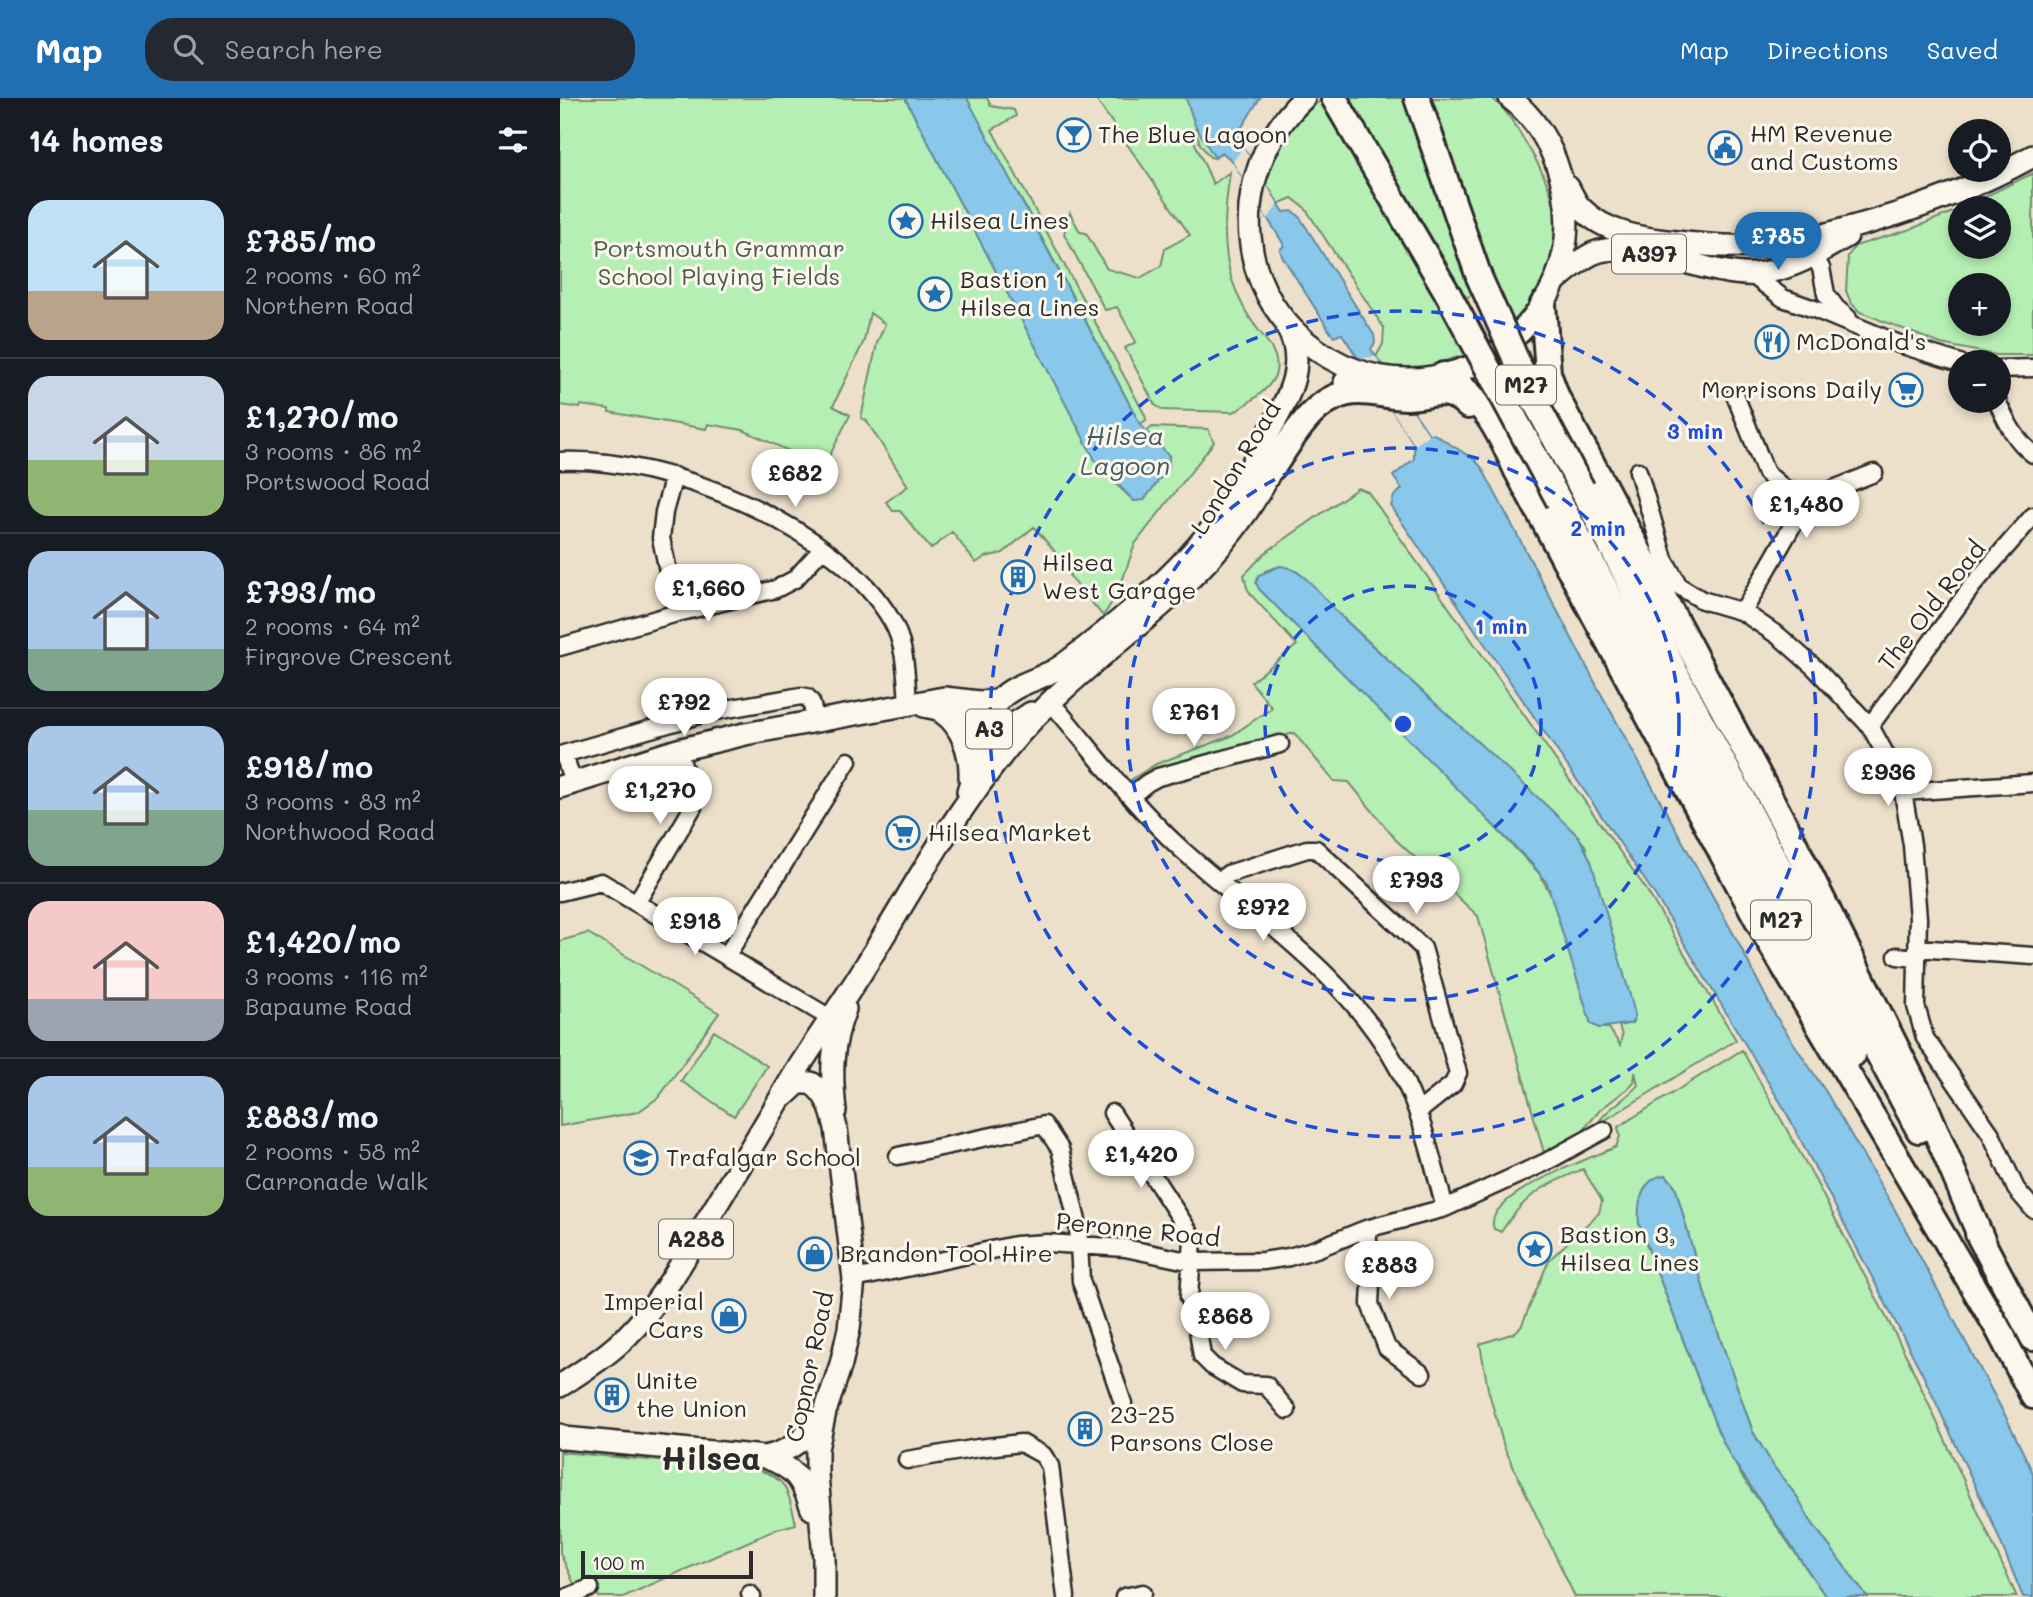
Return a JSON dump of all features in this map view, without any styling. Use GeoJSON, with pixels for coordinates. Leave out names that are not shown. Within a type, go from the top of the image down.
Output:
{"type":"FeatureCollection","features":[{"type":"Feature","properties":{"kind":"highway","name":"M27"},"geometry":{"type":"LineString","coordinates":[[1334,98],[1448,294],[2004,1339]]}},
{"type":"Feature","properties":{"kind":"highway","name":"M27"},"geometry":{"type":"LineString","coordinates":[[1418,102],[1479,277],[1534,400],[1899,1093],[1985,1247]]}},
{"type":"Feature","properties":{"kind":"highway"},"geometry":{"type":"LineString","coordinates":[[1543,304],[1548,373],[1557,398],[1788,833],[1924,1103],[1985,1247],[2033,1338]]}},
{"type":"Feature","properties":{"kind":"highway"},"geometry":{"type":"LineString","coordinates":[[1444,375],[1464,389],[1486,412],[1502,437],[1517,471],[1769,940],[2004,1339],[2033,1396]]}},
{"type":"Feature","properties":{"kind":"highway"},"geometry":{"type":"LineString","coordinates":[[1273,467],[1303,423],[1320,406],[1362,382],[1390,397],[1406,388],[1452,394],[1488,429],[1517,471]]}},
{"type":"Feature","properties":{"kind":"main road"},"geometry":{"type":"LineString","coordinates":[[1304,98],[1278,127],[1260,158],[1248,208],[1254,261],[1265,290],[1282,317],[1301,338],[1362,382]]}},
{"type":"Feature","properties":{"kind":"main road"},"geometry":{"type":"LineString","coordinates":[[1406,388],[1423,379],[1472,366],[1498,351],[1526,327],[1543,304],[1555,281],[1565,245],[1567,224],[1566,200],[1559,169],[1526,106],[1510,98]]}},
{"type":"Feature","properties":{"kind":"main road","name":"A397"},"geometry":{"type":"LineString","coordinates":[[1555,281],[1585,258],[1597,251],[1609,249],[1646,253],[1751,274],[1786,267],[1809,248],[1867,224],[1940,200],[2033,156]]}},
{"type":"Feature","properties":{"kind":"main road","name":"A397"},"geometry":{"type":"LineString","coordinates":[[1559,169],[1580,208],[1614,230],[1664,241],[1706,245],[1809,248]]}},
{"type":"Feature","properties":{"kind":"main road","name":"London Road"},"geometry":{"type":"LineString","coordinates":[[963,806],[998,701],[1007,692],[1050,673],[1077,655],[1170,573],[1214,525],[1241,483],[1294,380],[1297,370],[1295,344],[1282,317]]}},
{"type":"Feature","properties":{"kind":"main road","name":"London Road"},"geometry":{"type":"LineString","coordinates":[[782,1097],[963,806],[1009,746],[1055,696],[1200,572],[1237,525],[1273,467]]}},
{"type":"Feature","properties":{"kind":"main road","name":"A3"},"geometry":{"type":"LineString","coordinates":[[917,705],[996,730],[1014,724],[1055,696]]}},
{"type":"Feature","properties":{"kind":"main road","name":"A3"},"geometry":{"type":"LineString","coordinates":[[566,785],[678,750],[816,721],[917,705],[944,698],[998,701]]}},
{"type":"Feature","properties":{"kind":"main road","name":"London Road"},"geometry":{"type":"LineString","coordinates":[[917,705],[950,718],[967,750],[970,778],[963,806]]}},
{"type":"Feature","properties":{"kind":"main road","name":"London Road"},"geometry":{"type":"LineString","coordinates":[[836,1128],[833,1046],[847,1004],[862,972]]}},
{"type":"Feature","properties":{"kind":"main road","name":"Copnor Road"},"geometry":{"type":"LineString","coordinates":[[782,1097],[798,1083],[806,1082],[815,1085],[827,1101],[836,1128],[854,1279],[849,1329],[817,1449],[824,1597]]}},
{"type":"Feature","properties":{"kind":"main road","name":"A288"},"geometry":{"type":"LineString","coordinates":[[560,1386],[615,1348],[650,1310],[782,1097]]}},
{"type":"Feature","properties":{"kind":"main road"},"geometry":{"type":"LineString","coordinates":[[560,1377],[592,1365]]}},
{"type":"Feature","properties":{"kind":"main road"},"geometry":{"type":"LineString","coordinates":[[560,1435],[564,1438],[765,1457],[779,1454],[798,1444],[825,1412]]}},
{"type":"Feature","properties":{"kind":"main road","name":"Copnor Road"},"geometry":{"type":"LineString","coordinates":[[765,1457],[787,1467],[799,1478],[822,1538]]}},
{"type":"Feature","properties":{"kind":"street"},"geometry":{"type":"LineString","coordinates":[[1809,248],[1821,268],[1826,294],[1836,308],[1858,326]]}},
{"type":"Feature","properties":{"kind":"street"},"geometry":{"type":"LineString","coordinates":[[1751,274],[1783,298],[1899,344],[1948,359]]}},
{"type":"Feature","properties":{"kind":"street"},"geometry":{"type":"LineString","coordinates":[[2011,369],[2033,368]]}},
{"type":"Feature","properties":{"kind":"street"},"geometry":{"type":"LineString","coordinates":[[1735,395],[1748,409],[1766,473],[1804,505]]}},
{"type":"Feature","properties":{"kind":"street"},"geometry":{"type":"LineString","coordinates":[[2002,413],[2021,445],[2033,454]]}},
{"type":"Feature","properties":{"kind":"street"},"geometry":{"type":"LineString","coordinates":[[560,461],[626,465],[698,484],[747,505],[822,549],[856,575],[892,622],[902,647],[917,705]]}},
{"type":"Feature","properties":{"kind":"street"},"geometry":{"type":"LineString","coordinates":[[1638,471],[1664,559],[1679,586],[1702,600],[1743,612],[1780,637],[1815,668],[1870,726],[1903,792],[1912,845],[1919,918],[1916,1006],[1925,1038],[1991,1134],[2016,1189],[2033,1209]]}},
{"type":"Feature","properties":{"kind":"street"},"geometry":{"type":"LineString","coordinates":[[1743,612],[1804,505],[1821,494],[1874,473]]}},
{"type":"Feature","properties":{"kind":"street"},"geometry":{"type":"LineString","coordinates":[[674,476],[664,512],[661,538],[677,613]]}},
{"type":"Feature","properties":{"kind":"street","name":"The Old Road"},"geometry":{"type":"LineString","coordinates":[[1870,726],[1973,585],[2033,516]]}},
{"type":"Feature","properties":{"kind":"street"},"geometry":{"type":"LineString","coordinates":[[560,647],[677,613],[776,589],[795,579],[822,549]]}},
{"type":"Feature","properties":{"kind":"street"},"geometry":{"type":"LineString","coordinates":[[566,785],[562,754],[710,712],[801,696],[807,697],[811,702],[816,721]]}},
{"type":"Feature","properties":{"kind":"street"},"geometry":{"type":"LineString","coordinates":[[1055,696],[1131,796],[1165,834],[1297,948],[1350,998],[1391,1054],[1418,1112],[1445,1208]]}},
{"type":"Feature","properties":{"kind":"street"},"geometry":{"type":"LineString","coordinates":[[1131,796],[1158,777],[1280,744]]}},
{"type":"Feature","properties":{"kind":"street"},"geometry":{"type":"LineString","coordinates":[[637,902],[693,807],[694,801],[678,750]]}},
{"type":"Feature","properties":{"kind":"street"},"geometry":{"type":"LineString","coordinates":[[727,955],[848,761]]}},
{"type":"Feature","properties":{"kind":"street"},"geometry":{"type":"LineString","coordinates":[[1903,792],[2033,783]]}},
{"type":"Feature","properties":{"kind":"street"},"geometry":{"type":"LineString","coordinates":[[1220,881],[1228,874],[1307,849],[1316,849],[1423,948],[1458,1073],[1453,1084],[1418,1112]]}},
{"type":"Feature","properties":{"kind":"street"},"geometry":{"type":"LineString","coordinates":[[560,892],[601,882],[830,1018]]}},
{"type":"Feature","properties":{"kind":"street"},"geometry":{"type":"LineString","coordinates":[[1897,956],[1917,953],[2033,956]]}},
{"type":"Feature","properties":{"kind":"street"},"geometry":{"type":"LineString","coordinates":[[1112,1113],[1191,1233],[1193,1240],[1189,1297],[1195,1311],[1202,1356],[1212,1366],[1242,1384],[1266,1385],[1287,1409]]}},
{"type":"Feature","properties":{"kind":"street"},"geometry":{"type":"LineString","coordinates":[[898,1156],[1044,1125],[1060,1149],[1078,1225],[1081,1281],[1123,1403]]}},
{"type":"Feature","properties":{"kind":"street","name":"Peronne Road"},"geometry":{"type":"LineString","coordinates":[[854,1279],[1015,1245],[1047,1243],[1080,1243],[1125,1248],[1192,1262],[1263,1261],[1289,1257],[1366,1229],[1445,1208],[1546,1162],[1604,1130]]}},
{"type":"Feature","properties":{"kind":"street"},"geometry":{"type":"LineString","coordinates":[[1366,1229],[1372,1263],[1370,1304],[1387,1348],[1422,1374]]}},
{"type":"Feature","properties":{"kind":"street"},"geometry":{"type":"LineString","coordinates":[[907,1460],[1021,1443],[1043,1455],[1050,1466],[1066,1597]]}},
{"type":"Feature","properties":{"kind":"street"},"geometry":{"type":"LineString","coordinates":[[568,1597],[590,1588]]}},
{"type":"Feature","properties":{"kind":"street"},"geometry":{"type":"LineString","coordinates":[[1124,1597],[1143,1594]]}},
{"type":"Feature","properties":{"kind":"green space","name":"Portsmouth Grammar School Playing Fields"},"geometry":{"type":"Polygon","coordinates":[[[560,98],[905,98],[1100,469],[1134,501],[1169,456],[1146,432],[1152,427],[1208,429],[1214,442],[1135,544],[1118,593],[1103,616],[1069,575],[1072,572],[1034,527],[1003,553],[985,557],[976,563],[952,532],[931,549],[900,511],[893,511],[886,502],[908,486],[866,420],[861,418],[877,343],[885,324],[870,313],[864,341],[833,406],[850,415],[824,467],[743,430],[708,424],[706,429],[609,412],[609,409],[560,405],[560,98]]]}},
{"type":"Feature","properties":{"kind":"green space"},"geometry":{"type":"Polygon","coordinates":[[[963,98],[987,98],[991,106],[1014,110],[1016,116],[992,130],[1145,415],[1146,420],[1140,424],[1027,210],[963,98]]]}},
{"type":"Feature","properties":{"kind":"green space"},"geometry":{"type":"Polygon","coordinates":[[[1095,98],[1196,98],[1222,152],[1215,158],[1210,157],[1200,144],[1195,128],[1193,139],[1213,184],[1230,172],[1225,226],[1226,253],[1232,280],[1252,321],[1272,349],[1277,364],[1270,384],[1238,410],[1163,410],[1155,405],[1125,348],[1136,342],[1117,307],[1105,310],[1064,234],[1070,213],[1080,232],[1086,233],[1107,269],[1140,278],[1161,266],[1165,249],[1190,235],[1095,98]]]}},
{"type":"Feature","properties":{"kind":"green space"},"geometry":{"type":"Polygon","coordinates":[[[1349,98],[1408,98],[1473,294],[1464,299],[1349,98]]]}},
{"type":"Feature","properties":{"kind":"green space"},"geometry":{"type":"Polygon","coordinates":[[[1431,98],[1492,98],[1518,129],[1548,185],[1557,221],[1556,257],[1541,294],[1513,327],[1457,189],[1431,98]]]}},
{"type":"Feature","properties":{"kind":"green space"},"geometry":{"type":"Polygon","coordinates":[[[1321,100],[1468,354],[1425,367],[1384,368],[1376,357],[1383,344],[1384,328],[1305,208],[1292,198],[1278,204],[1265,183],[1272,158],[1285,136],[1321,100]]]}},
{"type":"Feature","properties":{"kind":"green space"},"geometry":{"type":"Polygon","coordinates":[[[2033,173],[2033,355],[2011,355],[2011,350],[1971,350],[1941,344],[1860,312],[1851,303],[1846,291],[1848,256],[1855,246],[1911,229],[1948,214],[1948,259],[2011,259],[2011,196],[1986,196],[2033,173]]]}},
{"type":"Feature","properties":{"kind":"green space"},"geometry":{"type":"Polygon","coordinates":[[[1358,488],[1368,492],[1646,889],[1736,1040],[1597,1125],[1638,1085],[1635,1072],[1634,1082],[1600,1110],[1580,1134],[1544,1153],[1478,916],[1396,840],[1349,782],[1334,781],[1294,733],[1152,774],[1131,788],[1126,783],[1156,764],[1231,736],[1272,708],[1251,682],[1297,645],[1247,588],[1244,575],[1265,553],[1358,488]],[[1280,566],[1265,571],[1259,589],[1393,721],[1539,873],[1552,897],[1591,1024],[1599,1028],[1609,1028],[1620,1045],[1622,1035],[1619,1026],[1632,1023],[1635,1016],[1585,845],[1297,572],[1280,566]]]}},
{"type":"Feature","properties":{"kind":"green space"},"geometry":{"type":"Polygon","coordinates":[[[588,933],[719,1013],[659,1097],[638,1112],[560,1126],[560,941],[588,933]]]}},
{"type":"Feature","properties":{"kind":"green space"},"geometry":{"type":"Polygon","coordinates":[[[714,1031],[767,1066],[734,1116],[681,1081],[714,1031]]]}},
{"type":"Feature","properties":{"kind":"green space"},"geometry":{"type":"Polygon","coordinates":[[[1742,1050],[1813,1176],[1909,1361],[2017,1597],[1867,1597],[1810,1520],[1753,1432],[1706,1298],[1675,1186],[1666,1175],[1654,1179],[1639,1224],[1645,1241],[1718,1431],[1741,1475],[1826,1597],[1575,1597],[1504,1447],[1488,1389],[1480,1344],[1514,1333],[1521,1327],[1549,1260],[1599,1213],[1602,1201],[1583,1169],[1556,1181],[1527,1199],[1501,1232],[1494,1229],[1494,1216],[1520,1191],[1541,1179],[1616,1147],[1620,1136],[1618,1127],[1742,1050]]]}},
{"type":"Feature","properties":{"kind":"green space"},"geometry":{"type":"Polygon","coordinates":[[[560,1452],[768,1473],[782,1483],[786,1490],[796,1524],[777,1529],[623,1597],[599,1597],[591,1578],[575,1586],[560,1553],[560,1452]]]}},
{"type":"Feature","properties":{"kind":"water","name":"Hilsea Lagoon"},"geometry":{"type":"Polygon","coordinates":[[[905,98],[967,98],[1140,424],[1169,456],[1169,467],[1144,500],[1134,501],[1096,462],[905,98]]]}},
{"type":"Feature","properties":{"kind":"water"},"geometry":{"type":"Polygon","coordinates":[[[1186,98],[1260,98],[1237,135],[1243,147],[1284,212],[1292,211],[1299,216],[1374,335],[1375,343],[1371,349],[1429,434],[1434,434],[1475,460],[1482,468],[1775,1015],[1826,1092],[1895,1210],[2007,1419],[2033,1473],[2033,1597],[2023,1597],[1994,1526],[1923,1375],[1785,1110],[1655,895],[1391,506],[1394,496],[1402,489],[1393,476],[1414,459],[1414,444],[1342,334],[1334,336],[1331,333],[1282,256],[1280,250],[1284,245],[1233,162],[1222,152],[1215,158],[1195,125],[1186,98]]]}},
{"type":"Feature","properties":{"kind":"water"},"geometry":{"type":"Polygon","coordinates":[[[1280,566],[1306,578],[1370,644],[1579,837],[1591,861],[1632,1002],[1635,1016],[1632,1023],[1599,1028],[1591,1024],[1547,883],[1533,865],[1259,589],[1256,583],[1259,575],[1280,566]]]}},
{"type":"Feature","properties":{"kind":"water"},"geometry":{"type":"Polygon","coordinates":[[[1666,1175],[1675,1186],[1706,1298],[1753,1432],[1810,1520],[1867,1597],[1826,1597],[1730,1456],[1718,1431],[1639,1224],[1640,1200],[1646,1186],[1658,1177],[1666,1175]]]}},
{"type":"Feature","properties":{"kind":"pier"},"geometry":{"type":"Polygon","coordinates":[[[1243,147],[1278,204],[1268,219],[1233,162],[1243,147]]]}},
{"type":"Feature","properties":{"kind":"pier"},"geometry":{"type":"Polygon","coordinates":[[[1376,357],[1429,435],[1415,445],[1356,358],[1376,357]]]}},
{"type":"Feature","properties":{"kind":"place","name":"The Blue Lagoon"},"geometry":{"type":"Point","coordinates":[1074,135]}},
{"type":"Feature","properties":{"kind":"place","name":"HM Revenue and Customs"},"geometry":{"type":"Point","coordinates":[1725,148]}},
{"type":"Feature","properties":{"kind":"place","name":"Hilsea Lines"},"geometry":{"type":"Point","coordinates":[906,221]}},
{"type":"Feature","properties":{"kind":"place","name":"Bastion 1 Hilsea Lines"},"geometry":{"type":"Point","coordinates":[935,294]}},
{"type":"Feature","properties":{"kind":"place","name":"McDonald's"},"geometry":{"type":"Point","coordinates":[1772,342]}},
{"type":"Feature","properties":{"kind":"place","name":"Morrisons Daily"},"geometry":{"type":"Point","coordinates":[1906,390]}},
{"type":"Feature","properties":{"kind":"place","name":"Hilsea West Garage"},"geometry":{"type":"Point","coordinates":[1018,577]}},
{"type":"Feature","properties":{"kind":"place","name":"Hilsea Market"},"geometry":{"type":"Point","coordinates":[903,833]}},
{"type":"Feature","properties":{"kind":"place","name":"Trafalgar School"},"geometry":{"type":"Point","coordinates":[641,1158]}},
{"type":"Feature","properties":{"kind":"place","name":"Bastion 3, Hilsea Lines"},"geometry":{"type":"Point","coordinates":[1535,1249]}},
{"type":"Feature","properties":{"kind":"place","name":"Brandon Tool Hire"},"geometry":{"type":"Point","coordinates":[815,1254]}},
{"type":"Feature","properties":{"kind":"place","name":"Imperial Cars"},"geometry":{"type":"Point","coordinates":[729,1316]}},
{"type":"Feature","properties":{"kind":"place","name":"Unite the Union"},"geometry":{"type":"Point","coordinates":[612,1395]}},
{"type":"Feature","properties":{"kind":"place","name":"23-25 Parsons Close"},"geometry":{"type":"Point","coordinates":[1085,1429]}},
{"type":"Feature","properties":{"kind":"district","name":"Hilsea"},"geometry":{"type":"Point","coordinates":[711,1459]}}]}
